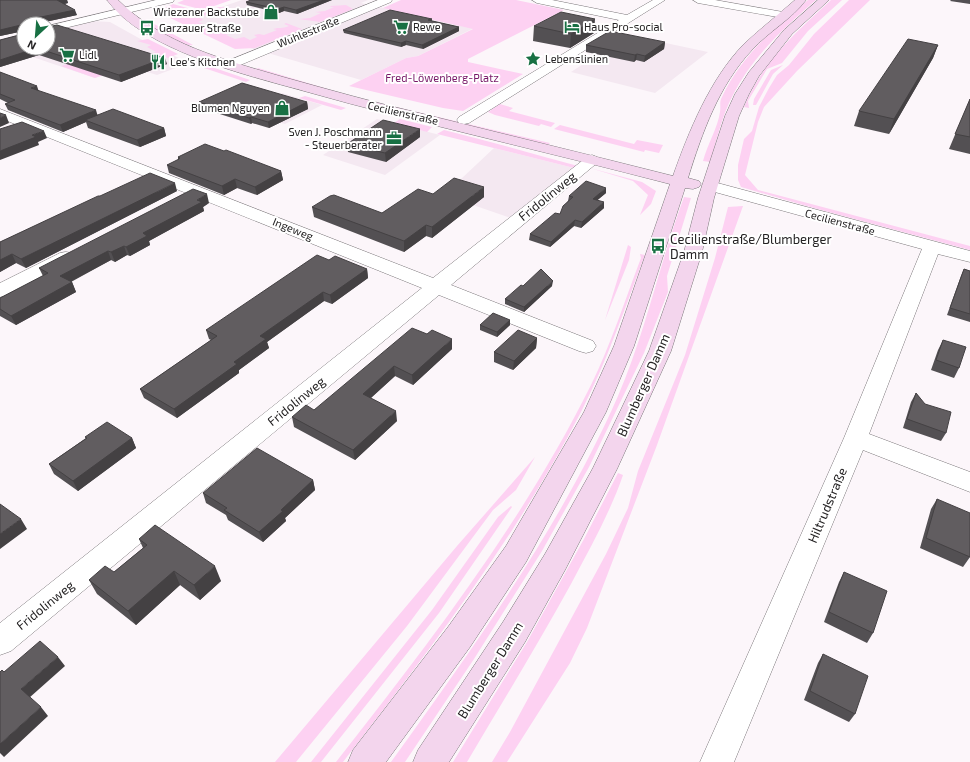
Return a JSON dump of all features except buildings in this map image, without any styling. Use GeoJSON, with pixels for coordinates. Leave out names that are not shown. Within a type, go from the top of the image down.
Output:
{"type":"FeatureCollection","features":[{"type":"Feature","properties":{"kind":"main road","name":"Cecilienstraße"},"geometry":{"type":"LineString","coordinates":[[112,0],[128,6],[149,17],[179,36],[235,62],[346,100],[592,160],[680,177]]}},
{"type":"Feature","properties":{"kind":"main road"},"geometry":{"type":"LineString","coordinates":[[365,762],[464,631],[516,554],[595,412],[624,346],[680,177],[709,103],[734,64],[748,47],[801,0]]}},
{"type":"Feature","properties":{"kind":"main road","name":"Blumberger Damm"},"geometry":{"type":"LineString","coordinates":[[430,762],[514,632],[555,562],[605,469],[660,351],[694,252],[706,198],[732,116],[742,94],[753,75],[788,32],[824,0]]}},
{"type":"Feature","properties":{"kind":"main road","name":"Cecilienstraße"},"geometry":{"type":"LineString","coordinates":[[128,6],[147,28],[203,56],[235,62],[360,95],[464,120],[710,186]]}},
{"type":"Feature","properties":{"kind":"street"},"geometry":{"type":"LineString","coordinates":[[56,27],[128,6],[155,0]]}},
{"type":"Feature","properties":{"kind":"street"},"geometry":{"type":"LineString","coordinates":[[128,6],[152,5],[169,0]]}},
{"type":"Feature","properties":{"kind":"street","name":"Wuhlestraße"},"geometry":{"type":"LineString","coordinates":[[235,62],[387,0]]}},
{"type":"Feature","properties":{"kind":"street"},"geometry":{"type":"LineString","coordinates":[[537,0],[629,19]]}},
{"type":"Feature","properties":{"kind":"street"},"geometry":{"type":"LineString","coordinates":[[464,120],[660,0]]}},
{"type":"Feature","properties":{"kind":"street"},"geometry":{"type":"LineString","coordinates":[[698,0],[783,15]]}},
{"type":"Feature","properties":{"kind":"street","name":"Ingeweg"},"geometry":{"type":"LineString","coordinates":[[0,113],[586,346]]}},
{"type":"Feature","properties":{"kind":"street"},"geometry":{"type":"LineString","coordinates":[[6,131],[26,123]]}},
{"type":"Feature","properties":{"kind":"street","name":"Fridolinweg"},"geometry":{"type":"LineString","coordinates":[[0,641],[592,160]]}},
{"type":"Feature","properties":{"kind":"street","name":"Cecilienstraße"},"geometry":{"type":"LineString","coordinates":[[710,186],[970,257]]}},
{"type":"Feature","properties":{"kind":"street"},"geometry":{"type":"LineString","coordinates":[[174,201],[195,190]]}},
{"type":"Feature","properties":{"kind":"street","name":"Hiltrudstraße"},"geometry":{"type":"LineString","coordinates":[[717,762],[856,438],[932,246]]}},
{"type":"Feature","properties":{"kind":"street"},"geometry":{"type":"LineString","coordinates":[[0,291],[84,248]]}},
{"type":"Feature","properties":{"kind":"street"},"geometry":{"type":"LineString","coordinates":[[856,438],[970,482]]}},
{"type":"Feature","properties":{"kind":"shaded area"},"geometry":{"type":"Polygon","coordinates":[[[242,0],[368,0],[361,3],[474,28],[418,56],[406,58],[361,80],[240,45],[186,19],[242,0]]]}},
{"type":"Feature","properties":{"kind":"shaded area"},"geometry":{"type":"Polygon","coordinates":[[[91,21],[110,22],[189,63],[157,75],[128,66],[95,78],[30,56],[56,56],[56,30],[91,21]]]}},
{"type":"Feature","properties":{"kind":"shaded area"},"geometry":{"type":"Polygon","coordinates":[[[628,35],[708,52],[655,93],[571,72],[598,56],[598,54],[628,35]]]}},
{"type":"Feature","properties":{"kind":"shaded area"},"geometry":{"type":"Polygon","coordinates":[[[0,46],[16,47],[16,51],[0,46]]]}},
{"type":"Feature","properties":{"kind":"shaded area","name":"Blumen Nguyen"},"geometry":{"type":"Polygon","coordinates":[[[282,93],[322,105],[285,124],[242,111],[282,93]]]}},
{"type":"Feature","properties":{"kind":"shaded area"},"geometry":{"type":"Polygon","coordinates":[[[377,119],[440,135],[385,175],[323,155],[377,119]]]}},
{"type":"Feature","properties":{"kind":"shaded area"},"geometry":{"type":"Polygon","coordinates":[[[494,148],[574,168],[511,218],[444,195],[494,148]]]}},
{"type":"Feature","properties":{"kind":"green space"},"geometry":{"type":"Polygon","coordinates":[[[184,0],[231,0],[203,10],[177,3],[184,0]]]}},
{"type":"Feature","properties":{"kind":"green space","name":"Fred-Löwenberg-Platz"},"geometry":{"type":"Polygon","coordinates":[[[401,0],[516,0],[564,10],[468,59],[468,62],[523,74],[463,111],[443,108],[349,86],[406,58],[418,56],[473,29],[383,8],[401,0]]]}},
{"type":"Feature","properties":{"kind":"green space"},"geometry":{"type":"Polygon","coordinates":[[[808,0],[816,0],[770,43],[759,55],[741,81],[726,111],[710,162],[703,161],[719,118],[721,99],[738,69],[771,32],[808,0]]]}},
{"type":"Feature","properties":{"kind":"green space"},"geometry":{"type":"Polygon","coordinates":[[[831,0],[842,0],[808,31],[782,63],[767,69],[748,101],[749,108],[744,107],[751,91],[770,62],[793,36],[831,0]]]}},
{"type":"Feature","properties":{"kind":"green space"},"geometry":{"type":"Polygon","coordinates":[[[849,0],[870,0],[797,71],[764,107],[758,122],[745,175],[758,190],[970,246],[970,250],[741,187],[738,180],[738,165],[744,139],[752,131],[759,107],[769,88],[777,75],[789,65],[814,34],[849,0]]]}},
{"type":"Feature","properties":{"kind":"green space"},"geometry":{"type":"Polygon","coordinates":[[[173,4],[198,11],[162,13],[163,9],[173,4]]]}},
{"type":"Feature","properties":{"kind":"green space"},"geometry":{"type":"Polygon","coordinates":[[[346,5],[353,9],[320,22],[299,19],[310,18],[321,13],[315,12],[325,11],[334,7],[330,7],[331,6],[346,5]]]}},
{"type":"Feature","properties":{"kind":"green space"},"geometry":{"type":"Polygon","coordinates":[[[219,7],[231,8],[223,8],[213,12],[218,14],[199,17],[203,20],[198,22],[206,25],[213,24],[208,26],[213,29],[221,28],[215,30],[224,34],[232,33],[226,35],[235,39],[244,37],[250,40],[257,37],[254,35],[264,35],[277,30],[273,29],[289,26],[284,24],[286,23],[302,29],[255,48],[235,49],[166,16],[205,12],[219,7]]]}},
{"type":"Feature","properties":{"kind":"green space"},"geometry":{"type":"Polygon","coordinates":[[[145,19],[193,45],[188,45],[174,40],[140,20],[145,19]]]}},
{"type":"Feature","properties":{"kind":"green space"},"geometry":{"type":"Polygon","coordinates":[[[148,39],[178,54],[168,58],[158,55],[95,78],[61,66],[75,62],[156,52],[147,47],[151,45],[137,41],[148,39]]]}},
{"type":"Feature","properties":{"kind":"green space"},"geometry":{"type":"Polygon","coordinates":[[[197,62],[250,80],[246,82],[192,64],[197,62]]]}},
{"type":"Feature","properties":{"kind":"green space"},"geometry":{"type":"Polygon","coordinates":[[[783,65],[773,74],[756,105],[753,105],[754,99],[771,70],[783,65]]]}},
{"type":"Feature","properties":{"kind":"green space"},"geometry":{"type":"Polygon","coordinates":[[[258,68],[361,99],[550,143],[548,145],[373,103],[254,70],[258,68]]]}},
{"type":"Feature","properties":{"kind":"green space"},"geometry":{"type":"Polygon","coordinates":[[[305,96],[346,108],[341,110],[299,98],[305,96]]]}},
{"type":"Feature","properties":{"kind":"green space"},"geometry":{"type":"Polygon","coordinates":[[[500,104],[513,108],[509,111],[555,123],[551,127],[541,124],[539,126],[488,112],[500,104]]]}},
{"type":"Feature","properties":{"kind":"green space"},"geometry":{"type":"Polygon","coordinates":[[[400,119],[432,127],[427,132],[394,123],[400,119]]]}},
{"type":"Feature","properties":{"kind":"green space"},"geometry":{"type":"Polygon","coordinates":[[[560,125],[634,144],[637,140],[663,145],[659,153],[645,150],[644,152],[554,129],[560,125]]]}},
{"type":"Feature","properties":{"kind":"green space"},"geometry":{"type":"Polygon","coordinates":[[[444,130],[578,166],[574,168],[437,134],[444,130]]]}},
{"type":"Feature","properties":{"kind":"green space"},"geometry":{"type":"Polygon","coordinates":[[[590,168],[642,182],[656,191],[651,204],[640,215],[648,195],[633,181],[590,168]]]}},
{"type":"Feature","properties":{"kind":"green space"},"geometry":{"type":"Polygon","coordinates":[[[684,197],[691,198],[667,276],[668,292],[644,353],[589,467],[542,551],[474,659],[405,762],[391,762],[454,674],[514,585],[543,539],[595,445],[618,396],[637,347],[684,197]]]}},
{"type":"Feature","properties":{"kind":"green space"},"geometry":{"type":"Polygon","coordinates":[[[743,206],[657,445],[587,628],[570,663],[507,762],[492,762],[510,732],[606,554],[628,508],[638,471],[685,355],[715,258],[728,207],[743,206]]]}},
{"type":"Feature","properties":{"kind":"green space"},"geometry":{"type":"Polygon","coordinates":[[[628,245],[631,247],[629,260],[605,320],[628,245]]]}},
{"type":"Feature","properties":{"kind":"green space"},"geometry":{"type":"Polygon","coordinates":[[[640,254],[645,255],[615,334],[590,393],[556,459],[500,549],[439,636],[343,762],[336,762],[440,626],[505,533],[536,485],[591,385],[611,338],[641,258],[640,254]]]}},
{"type":"Feature","properties":{"kind":"green space"},"geometry":{"type":"Polygon","coordinates":[[[535,457],[516,490],[493,510],[407,626],[296,762],[275,762],[457,546],[535,457]]]}},
{"type":"Feature","properties":{"kind":"green space"},"geometry":{"type":"Polygon","coordinates":[[[618,473],[623,475],[606,517],[546,629],[467,762],[453,762],[527,642],[584,539],[618,473]]]}},
{"type":"Feature","properties":{"kind":"green space"},"geometry":{"type":"Polygon","coordinates":[[[511,506],[512,507],[439,613],[321,762],[311,762],[432,610],[498,517],[511,506]]]}},
{"type":"Feature","properties":{"kind":"place","name":"Wriezener Backstube"},"geometry":{"type":"Point","coordinates":[271,12]}},
{"type":"Feature","properties":{"kind":"place","name":"Rewe"},"geometry":{"type":"Point","coordinates":[401,27]}},
{"type":"Feature","properties":{"kind":"place","name":"Haus Pro-social"},"geometry":{"type":"Point","coordinates":[572,27]}},
{"type":"Feature","properties":{"kind":"place","name":"Garzauer Straße"},"geometry":{"type":"Point","coordinates":[147,28]}},
{"type":"Feature","properties":{"kind":"place","name":"Lidl"},"geometry":{"type":"Point","coordinates":[67,55]}},
{"type":"Feature","properties":{"kind":"place","name":"Lebenslinien"},"geometry":{"type":"Point","coordinates":[533,59]}},
{"type":"Feature","properties":{"kind":"place","name":"Lee's Kitchen"},"geometry":{"type":"Point","coordinates":[158,62]}},
{"type":"Feature","properties":{"kind":"place","name":"Blumen Nguyen"},"geometry":{"type":"Point","coordinates":[282,108]}},
{"type":"Feature","properties":{"kind":"place","name":"Sven J. Poschmann - Steuerberater"},"geometry":{"type":"Point","coordinates":[394,138]}},
{"type":"Feature","properties":{"kind":"place","name":"Cecilienstraße/Blumberger Damm"},"geometry":{"type":"Point","coordinates":[658,246]}}]}
